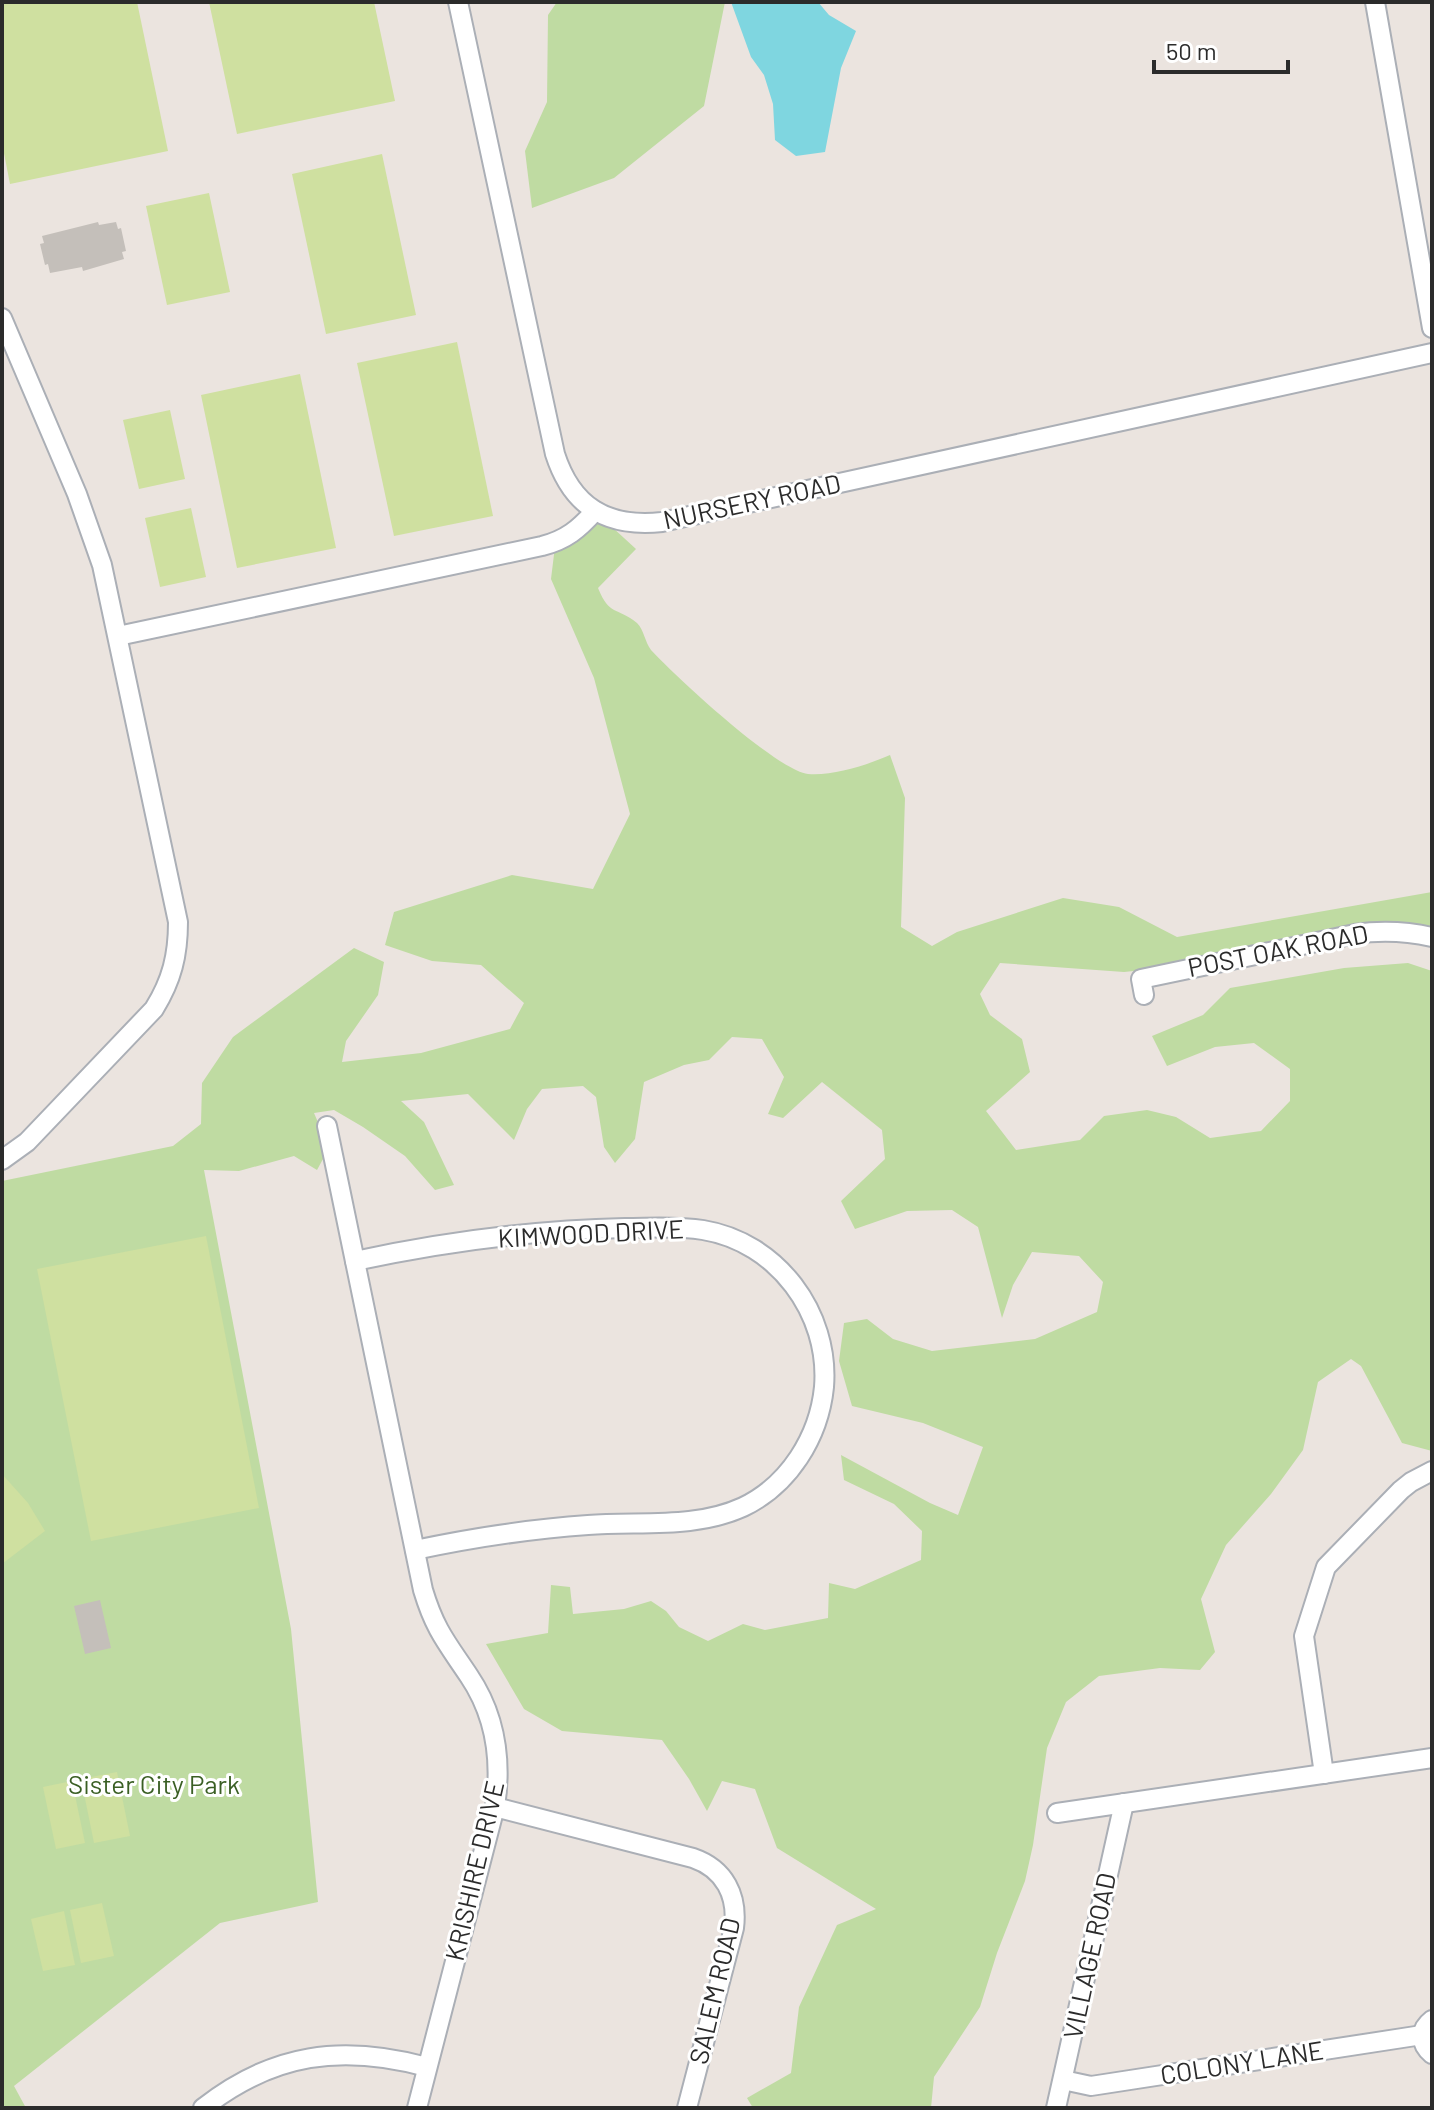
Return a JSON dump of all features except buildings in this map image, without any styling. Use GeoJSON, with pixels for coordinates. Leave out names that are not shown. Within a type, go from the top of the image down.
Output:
{"type":"FeatureCollection","features":[{"type":"Feature","properties":{"kind":"street","name":"NURSERY ROAD"},"geometry":{"type":"LineString","coordinates":[[458,2],[555,454],[570,488],[595,511],[618,521],[639,525],[662,522],[1432,353]]}},
{"type":"Feature","properties":{"kind":"street"},"geometry":{"type":"LineString","coordinates":[[1375,2],[1432,328]]}},
{"type":"Feature","properties":{"kind":"street"},"geometry":{"type":"LineString","coordinates":[[2,318],[94,539],[118,636],[178,922],[174,969],[154,1009],[27,1142],[2,1160]]}},
{"type":"Feature","properties":{"kind":"street"},"geometry":{"type":"LineString","coordinates":[[118,636],[559,542],[578,530],[595,511]]}},
{"type":"Feature","properties":{"kind":"street","name":"POST OAK ROAD"},"geometry":{"type":"LineString","coordinates":[[1144,995],[1141,979],[1355,934],[1395,931],[1432,937]]}},
{"type":"Feature","properties":{"kind":"street","name":"KRISHIRE DRIVE"},"geometry":{"type":"LineString","coordinates":[[327,1126],[430,1615],[485,1704],[498,1757],[495,1807],[417,2108]]}},
{"type":"Feature","properties":{"kind":"street","name":"KIMWOOD DRIVE"},"geometry":{"type":"LineString","coordinates":[[355,1261],[456,1242],[529,1234],[601,1229],[704,1230],[750,1247],[781,1271],[805,1301],[816,1325],[822,1350],[825,1376],[823,1400],[816,1426],[804,1451],[786,1475],[747,1505],[700,1521],[549,1528],[415,1550]]}},
{"type":"Feature","properties":{"kind":"street"},"geometry":{"type":"LineString","coordinates":[[1324,1774],[1304,1636],[1326,1567],[1401,1490],[1432,1471]]}},
{"type":"Feature","properties":{"kind":"street"},"geometry":{"type":"LineString","coordinates":[[1057,1813],[1432,1758]]}},
{"type":"Feature","properties":{"kind":"street","name":"VILLAGE ROAD"},"geometry":{"type":"LineString","coordinates":[[1056,2108],[1124,1803]]}},
{"type":"Feature","properties":{"kind":"street","name":"SALEM ROAD"},"geometry":{"type":"LineString","coordinates":[[495,1807],[693,1858],[713,1868],[724,1879],[733,1895],[736,1912],[734,1928],[687,2108]]}},
{"type":"Feature","properties":{"kind":"street","name":"COLONY LANE"},"geometry":{"type":"LineString","coordinates":[[1063,2080],[1091,2086],[1427,2028],[1423,2043],[1432,2054]]}},
{"type":"Feature","properties":{"kind":"street"},"geometry":{"type":"LineString","coordinates":[[203,2108],[224,2091],[253,2075],[310,2057],[370,2055],[427,2067]]}},
{"type":"Feature","properties":{"kind":"green space"},"geometry":{"type":"Polygon","coordinates":[[[2,2],[137,2],[168,151],[10,184],[2,143],[2,2]]]}},
{"type":"Feature","properties":{"kind":"green space"},"geometry":{"type":"Polygon","coordinates":[[[209,2],[374,2],[395,101],[237,134],[209,2]]]}},
{"type":"Feature","properties":{"kind":"green space"},"geometry":{"type":"Polygon","coordinates":[[[557,2],[725,2],[704,106],[614,178],[532,208],[525,151],[547,102],[548,15],[557,2]]]}},
{"type":"Feature","properties":{"kind":"green space"},"geometry":{"type":"Polygon","coordinates":[[[382,154],[416,315],[326,334],[292,174],[382,154]]]}},
{"type":"Feature","properties":{"kind":"green space"},"geometry":{"type":"Polygon","coordinates":[[[209,193],[230,292],[167,305],[146,206],[209,193]]]}},
{"type":"Feature","properties":{"kind":"green space"},"geometry":{"type":"Polygon","coordinates":[[[457,342],[493,516],[394,536],[357,363],[457,342]]]}},
{"type":"Feature","properties":{"kind":"green space"},"geometry":{"type":"Polygon","coordinates":[[[300,374],[336,548],[237,568],[201,395],[300,374]]]}},
{"type":"Feature","properties":{"kind":"green space"},"geometry":{"type":"Polygon","coordinates":[[[170,410],[185,479],[139,489],[123,420],[170,410]]]}},
{"type":"Feature","properties":{"kind":"green space"},"geometry":{"type":"Polygon","coordinates":[[[191,508],[206,577],[160,587],[145,518],[191,508]]]}},
{"type":"Feature","properties":{"kind":"green space","name":"Sister City Park"},"geometry":{"type":"Polygon","coordinates":[[[585,515],[612,527],[636,549],[598,588],[606,603],[637,623],[651,650],[751,740],[793,769],[808,774],[850,769],[890,755],[905,798],[901,927],[932,946],[957,932],[1063,898],[1119,907],[1177,937],[1432,892],[1432,928],[1371,924],[1182,966],[1124,972],[1000,963],[980,994],[990,1015],[1022,1039],[1030,1072],[986,1111],[1016,1150],[1080,1140],[1104,1116],[1147,1110],[1176,1117],[1210,1138],[1261,1131],[1290,1101],[1290,1069],[1254,1043],[1215,1047],[1167,1066],[1152,1036],[1203,1015],[1230,988],[1344,968],[1408,963],[1432,971],[1432,1451],[1402,1443],[1361,1366],[1351,1359],[1318,1382],[1303,1450],[1271,1494],[1226,1545],[1201,1599],[1215,1652],[1200,1670],[1160,1668],[1099,1676],[1066,1702],[1047,1748],[1025,1881],[980,2007],[934,2077],[931,2108],[753,2108],[747,2098],[791,2073],[799,2007],[837,1925],[876,1909],[777,1848],[755,1789],[722,1781],[707,1811],[662,1740],[562,1731],[524,1709],[486,1644],[548,1633],[551,1585],[570,1587],[573,1614],[624,1609],[651,1601],[666,1611],[679,1627],[708,1641],[743,1624],[765,1630],[828,1618],[829,1583],[855,1589],[921,1560],[922,1531],[894,1504],[844,1480],[841,1455],[958,1515],[983,1447],[923,1423],[852,1406],[839,1361],[844,1323],[867,1319],[893,1339],[932,1351],[1035,1339],[1097,1312],[1103,1282],[1079,1256],[1032,1252],[1013,1285],[1002,1318],[978,1227],[952,1210],[907,1211],[855,1229],[841,1201],[885,1159],[882,1130],[822,1082],[783,1118],[768,1114],[784,1077],[762,1039],[732,1037],[709,1060],[684,1065],[644,1082],[635,1139],[615,1163],[604,1147],[596,1097],[583,1086],[542,1089],[527,1109],[514,1140],[468,1094],[401,1101],[424,1122],[454,1185],[435,1190],[405,1156],[363,1127],[334,1110],[314,1113],[329,1148],[317,1170],[294,1156],[239,1171],[204,1170],[291,1629],[318,1902],[220,1923],[14,2086],[26,2108],[2,2108],[2,1181],[173,1146],[201,1124],[202,1083],[233,1037],[354,948],[384,962],[378,995],[346,1041],[342,1062],[421,1053],[510,1029],[524,1003],[481,965],[432,961],[385,945],[394,912],[512,875],[593,889],[630,814],[594,678],[551,579],[557,530],[585,515]]]}},
{"type":"Feature","properties":{"kind":"green space"},"geometry":{"type":"Polygon","coordinates":[[[206,1236],[259,1508],[91,1541],[37,1269],[206,1236]]]}},
{"type":"Feature","properties":{"kind":"green space"},"geometry":{"type":"Polygon","coordinates":[[[2,1474],[28,1503],[45,1531],[2,1564],[2,1474]]]}},
{"type":"Feature","properties":{"kind":"green space"},"geometry":{"type":"Polygon","coordinates":[[[117,1772],[130,1836],[94,1843],[81,1779],[117,1772]]]}},
{"type":"Feature","properties":{"kind":"green space"},"geometry":{"type":"Polygon","coordinates":[[[72,1781],[85,1843],[56,1849],[43,1787],[72,1781]]]}},
{"type":"Feature","properties":{"kind":"green space"},"geometry":{"type":"Polygon","coordinates":[[[102,1903],[114,1956],[81,1963],[70,1910],[102,1903]]]}},
{"type":"Feature","properties":{"kind":"green space"},"geometry":{"type":"Polygon","coordinates":[[[64,1911],[75,1965],[43,1971],[31,1919],[64,1911]]]}},
{"type":"Feature","properties":{"kind":"water"},"geometry":{"type":"Polygon","coordinates":[[[731,2],[818,2],[829,15],[856,31],[841,68],[825,152],[796,156],[775,140],[773,104],[764,75],[751,57],[731,2]]]}}]}
